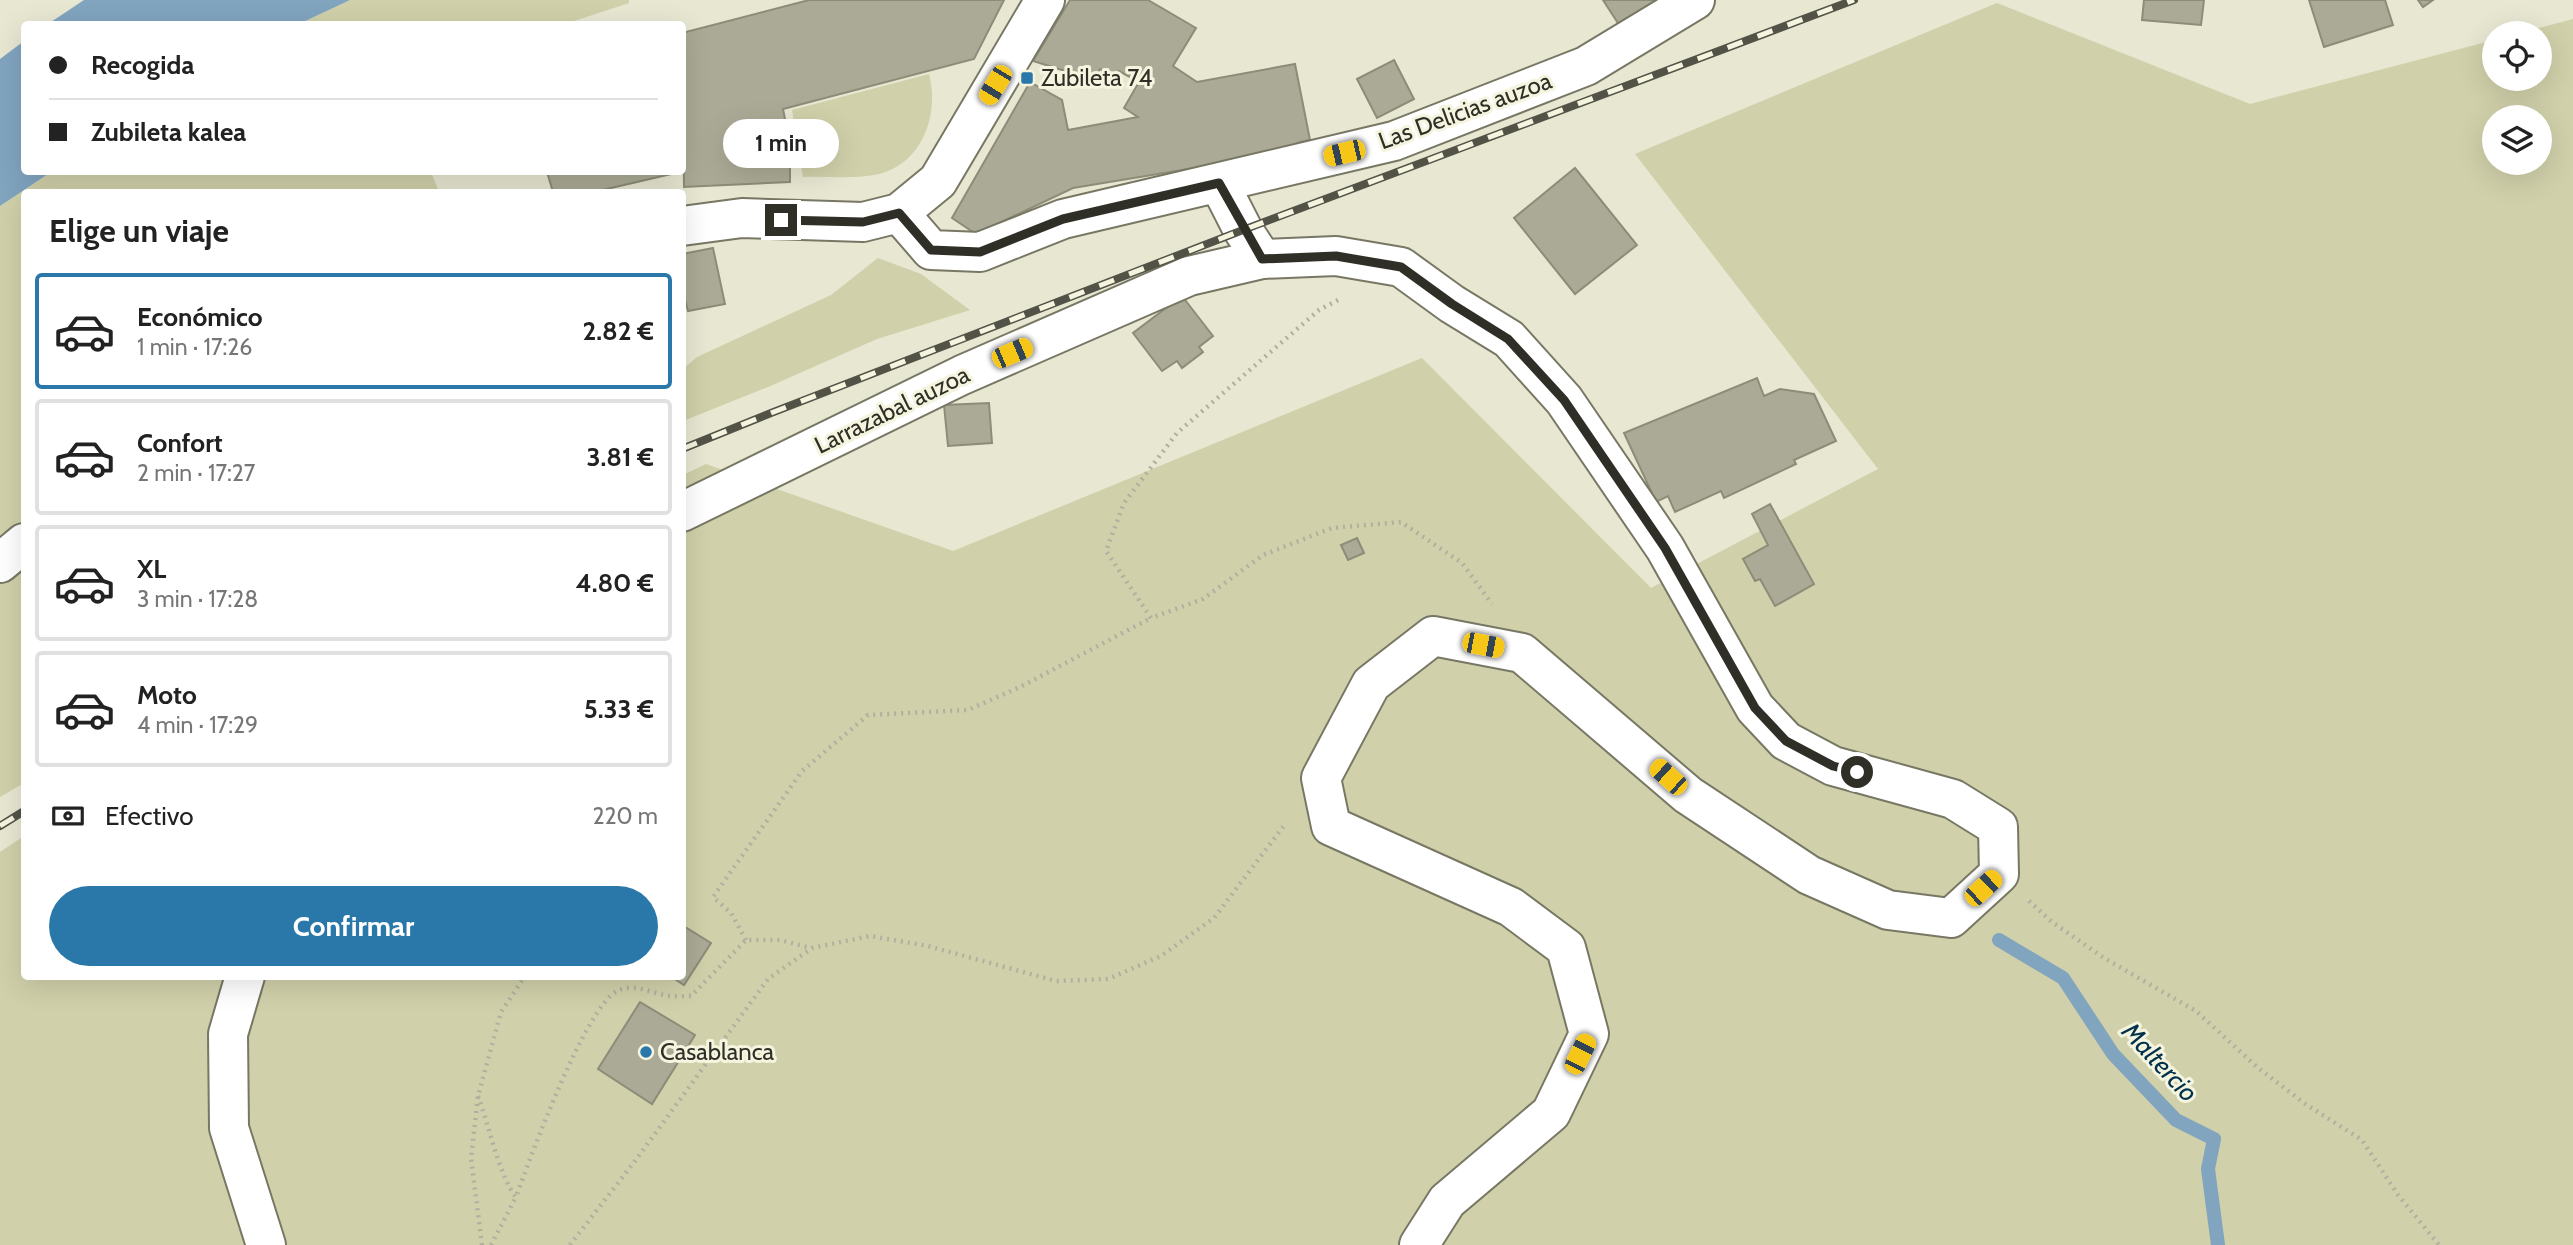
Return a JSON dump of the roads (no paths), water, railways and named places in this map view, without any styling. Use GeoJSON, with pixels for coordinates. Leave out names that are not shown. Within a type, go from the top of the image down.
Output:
{"type":"FeatureCollection","features":[{"type":"Feature","properties":{"kind":"street"},"geometry":{"type":"LineString","coordinates":[[686,225],[742,218],[863,222],[899,213],[938,181],[1045,0]]}},
{"type":"Feature","properties":{"kind":"street","name":"Las Delicias auzoa"},"geometry":{"type":"LineString","coordinates":[[899,213],[931,250],[980,252],[1063,219],[1406,136],[1586,66],[1695,0]]}},
{"type":"Feature","properties":{"kind":"street"},"geometry":{"type":"LineString","coordinates":[[1219,183],[1262,259]]}},
{"type":"Feature","properties":{"kind":"street","name":"Larrazabal auzoa"},"geometry":{"type":"LineString","coordinates":[[686,510],[975,370],[1189,276],[1262,259],[1336,256],[1401,267],[1452,304],[1508,339],[1564,400],[1665,548],[1755,708],[1786,741],[1833,766],[1953,799],[1998,827],[1999,874],[1951,918],[1888,911],[1809,875],[1688,795],[1522,653],[1433,636],[1371,684],[1321,778],[1331,826],[1511,907],[1566,948],[1589,1034],[1551,1112],[1447,1200],[1419,1245]]}},
{"type":"Feature","properties":{"kind":"street"},"geometry":{"type":"LineString","coordinates":[[0,563],[21,546]]}},
{"type":"Feature","properties":{"kind":"street"},"geometry":{"type":"LineString","coordinates":[[245,980],[228,1034],[229,1128],[266,1245]]}},
{"type":"Feature","properties":{"kind":"water"},"geometry":{"type":"Polygon","coordinates":[[[84,0],[350,0],[305,21],[52,21],[84,0]]]}},
{"type":"Feature","properties":{"kind":"water"},"geometry":{"type":"Polygon","coordinates":[[[21,43],[21,175],[46,175],[26,189],[21,189],[21,192],[0,206],[0,59],[21,43]]]}},
{"type":"Feature","properties":{"kind":"waterway","name":"Maltercio"},"geometry":{"type":"LineString","coordinates":[[1999,940],[2063,978],[2113,1054],[2176,1120],[2214,1139],[2208,1169],[2218,1245]]}},
{"type":"Feature","properties":{"kind":"railway"},"geometry":{"type":"LineString","coordinates":[[686,447],[1243,230],[1854,0]]}},
{"type":"Feature","properties":{"kind":"railway"},"geometry":{"type":"LineString","coordinates":[[0,826],[21,813]]}},
{"type":"Feature","properties":{"kind":"place","name":"Zubileta 74"},"geometry":{"type":"Point","coordinates":[1027,78]}},
{"type":"Feature","properties":{"kind":"place","name":"Casablanca"},"geometry":{"type":"Point","coordinates":[646,1052]}}]}
